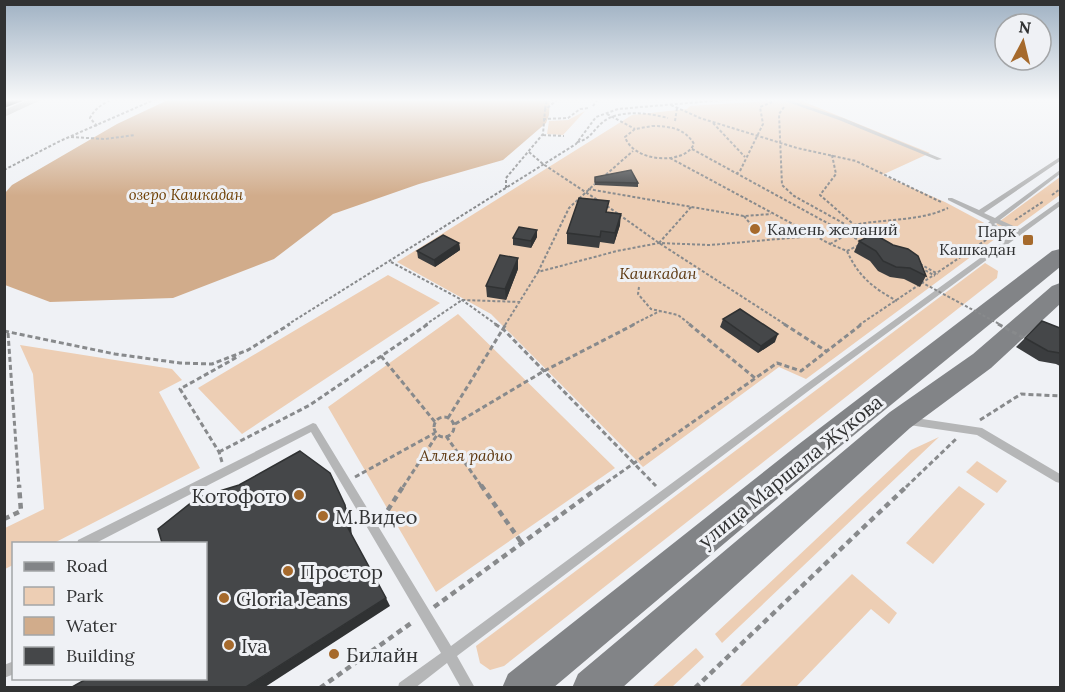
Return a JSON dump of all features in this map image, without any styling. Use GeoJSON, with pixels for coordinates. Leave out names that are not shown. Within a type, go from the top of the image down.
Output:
{"type":"FeatureCollection","features":[{"type":"Feature","properties":{"kind":"main road","name":"улица Маршала Жукова"},"geometry":{"type":"LineString","coordinates":[[522,687],[810,453],[1060,256]]}},
{"type":"Feature","properties":{"kind":"main road","name":"улица Маршала Жукова"},"geometry":{"type":"LineString","coordinates":[[592,687],[900,420],[982,361],[1060,291]]}},
{"type":"Feature","properties":{"kind":"lane"},"geometry":{"type":"LineString","coordinates":[[871,131],[939,159]]}},
{"type":"Feature","properties":{"kind":"lane"},"geometry":{"type":"LineString","coordinates":[[979,213],[1060,159]]}},
{"type":"Feature","properties":{"kind":"lane"},"geometry":{"type":"LineString","coordinates":[[995,221],[1060,172]]}},
{"type":"Feature","properties":{"kind":"lane"},"geometry":{"type":"LineString","coordinates":[[950,199],[995,221],[1017,235]]}},
{"type":"Feature","properties":{"kind":"lane"},"geometry":{"type":"LineString","coordinates":[[404,687],[1060,203]]}},
{"type":"Feature","properties":{"kind":"lane"},"geometry":{"type":"LineString","coordinates":[[900,420],[979,431],[1060,478]]}},
{"type":"Feature","properties":{"kind":"lane"},"geometry":{"type":"LineString","coordinates":[[84,542],[313,427],[469,687]]}},
{"type":"Feature","properties":{"kind":"path"},"geometry":{"type":"LineString","coordinates":[[4,170],[84,131]]}},
{"type":"Feature","properties":{"kind":"path"},"geometry":{"type":"LineString","coordinates":[[506,188],[506,178],[530,152],[543,135],[543,131]]}},
{"type":"Feature","properties":{"kind":"path"},"geometry":{"type":"LineString","coordinates":[[521,302],[462,300],[310,405],[219,452],[180,389],[248,350],[390,262],[577,142],[585,131]]}},
{"type":"Feature","properties":{"kind":"path"},"geometry":{"type":"LineString","coordinates":[[577,142],[587,140],[594,131]]}},
{"type":"Feature","properties":{"kind":"path"},"geometry":{"type":"LineString","coordinates":[[632,131],[625,137],[628,146],[650,156],[670,158],[680,156],[692,149]]}},
{"type":"Feature","properties":{"kind":"path"},"geometry":{"type":"LineString","coordinates":[[681,131],[692,139],[692,149]]}},
{"type":"Feature","properties":{"kind":"path"},"geometry":{"type":"LineString","coordinates":[[721,131],[745,157]]}},
{"type":"Feature","properties":{"kind":"path"},"geometry":{"type":"LineString","coordinates":[[741,131],[856,161],[950,206],[932,214],[852,223],[838,228]]}},
{"type":"Feature","properties":{"kind":"path"},"geometry":{"type":"LineString","coordinates":[[736,174],[740,171],[758,131]]}},
{"type":"Feature","properties":{"kind":"path"},"geometry":{"type":"LineString","coordinates":[[780,131],[782,185],[794,196],[880,243]]}},
{"type":"Feature","properties":{"kind":"path"},"geometry":{"type":"LineString","coordinates":[[69,137],[105,139],[135,135]]}},
{"type":"Feature","properties":{"kind":"path"},"geometry":{"type":"LineString","coordinates":[[543,135],[564,136]]}},
{"type":"Feature","properties":{"kind":"path"},"geometry":{"type":"LineString","coordinates":[[692,149],[864,242],[847,252]]}},
{"type":"Feature","properties":{"kind":"path"},"geometry":{"type":"LineString","coordinates":[[435,422],[448,418],[504,330],[538,272],[569,208],[634,150]]}},
{"type":"Feature","properties":{"kind":"path"},"geometry":{"type":"LineString","coordinates":[[530,152],[543,164],[587,190],[659,243],[826,351]]}},
{"type":"Feature","properties":{"kind":"path"},"geometry":{"type":"LineString","coordinates":[[832,155],[837,171],[834,180],[820,195],[852,223]]}},
{"type":"Feature","properties":{"kind":"path"},"geometry":{"type":"LineString","coordinates":[[670,158],[813,236],[847,252],[859,276],[866,283],[897,302]]}},
{"type":"Feature","properties":{"kind":"path"},"geometry":{"type":"LineString","coordinates":[[320,687],[521,542],[777,363],[801,371],[848,333],[937,275],[1060,189]]}},
{"type":"Feature","properties":{"kind":"path"},"geometry":{"type":"LineString","coordinates":[[587,190],[744,216],[773,214]]}},
{"type":"Feature","properties":{"kind":"path"},"geometry":{"type":"LineString","coordinates":[[659,243],[692,206]]}},
{"type":"Feature","properties":{"kind":"path"},"geometry":{"type":"LineString","coordinates":[[744,216],[752,226],[759,228],[760,231],[757,232]]}},
{"type":"Feature","properties":{"kind":"path"},"geometry":{"type":"LineString","coordinates":[[752,226],[748,230],[757,232]]}},
{"type":"Feature","properties":{"kind":"path"},"geometry":{"type":"LineString","coordinates":[[757,232],[762,242]]}},
{"type":"Feature","properties":{"kind":"path"},"geometry":{"type":"LineString","coordinates":[[830,244],[848,234]]}},
{"type":"Feature","properties":{"kind":"path"},"geometry":{"type":"LineString","coordinates":[[538,272],[617,251],[659,243],[710,245],[813,236]]}},
{"type":"Feature","properties":{"kind":"path"},"geometry":{"type":"LineString","coordinates":[[855,247],[863,251]]}},
{"type":"Feature","properties":{"kind":"path"},"geometry":{"type":"LineString","coordinates":[[390,262],[462,300],[504,330],[664,494]]}},
{"type":"Feature","properties":{"kind":"path"},"geometry":{"type":"LineString","coordinates":[[917,264],[937,275]]}},
{"type":"Feature","properties":{"kind":"path"},"geometry":{"type":"LineString","coordinates":[[920,281],[1030,341]]}},
{"type":"Feature","properties":{"kind":"path"},"geometry":{"type":"LineString","coordinates":[[639,287],[638,294],[651,309],[678,315],[755,378]]}},
{"type":"Feature","properties":{"kind":"path"},"geometry":{"type":"LineString","coordinates":[[346,482],[436,434],[446,436],[452,433],[455,424],[544,371],[660,311]]}},
{"type":"Feature","properties":{"kind":"path"},"geometry":{"type":"LineString","coordinates":[[4,519],[21,510],[6,332],[114,354],[180,363],[212,364],[248,350]]}},
{"type":"Feature","properties":{"kind":"path"},"geometry":{"type":"LineString","coordinates":[[381,356],[435,422]]}},
{"type":"Feature","properties":{"kind":"path"},"geometry":{"type":"LineString","coordinates":[[695,687],[967,429],[1021,394],[1060,396]]}},
{"type":"Feature","properties":{"kind":"path"},"geometry":{"type":"LineString","coordinates":[[448,418],[455,424]]}},
{"type":"Feature","properties":{"kind":"path"},"geometry":{"type":"LineString","coordinates":[[435,422],[433,428],[436,434]]}},
{"type":"Feature","properties":{"kind":"path"},"geometry":{"type":"LineString","coordinates":[[375,530],[436,434]]}},
{"type":"Feature","properties":{"kind":"path"},"geometry":{"type":"LineString","coordinates":[[446,436],[521,542]]}},
{"type":"Feature","properties":{"kind":"green space"},"geometry":{"type":"Polygon","coordinates":[[[547,131],[566,131],[563,135],[547,134],[547,131]]]}},
{"type":"Feature","properties":{"kind":"green space","name":"Кашкадан"},"geometry":{"type":"Polygon","coordinates":[[[606,131],[877,131],[930,153],[882,175],[945,202],[1003,233],[806,379],[779,367],[643,467],[491,314],[397,262],[606,131]]]}},
{"type":"Feature","properties":{"kind":"green space"},"geometry":{"type":"Polygon","coordinates":[[[1060,177],[1060,195],[1011,231],[1002,229],[996,224],[1060,177]]]}},
{"type":"Feature","properties":{"kind":"green space"},"geometry":{"type":"Polygon","coordinates":[[[985,263],[998,271],[997,278],[504,666],[490,670],[480,663],[476,646],[985,263]]]}},
{"type":"Feature","properties":{"kind":"green space"},"geometry":{"type":"Polygon","coordinates":[[[388,275],[440,303],[242,434],[198,388],[388,275]]]}},
{"type":"Feature","properties":{"kind":"green space","name":"Аллея радио"},"geometry":{"type":"Polygon","coordinates":[[[458,314],[615,468],[436,592],[328,407],[458,314]]]}},
{"type":"Feature","properties":{"kind":"green space"},"geometry":{"type":"Polygon","coordinates":[[[20,345],[172,369],[182,380],[159,392],[200,468],[56,542],[12,542],[12,566],[5,569],[5,528],[44,509],[33,374],[20,345]]]}},
{"type":"Feature","properties":{"kind":"green space"},"geometry":{"type":"Polygon","coordinates":[[[939,437],[722,643],[715,634],[911,450],[939,437]]]}},
{"type":"Feature","properties":{"kind":"green space"},"geometry":{"type":"Polygon","coordinates":[[[977,461],[1007,481],[997,493],[966,472],[977,461]]]}},
{"type":"Feature","properties":{"kind":"green space"},"geometry":{"type":"Polygon","coordinates":[[[959,486],[985,504],[933,564],[906,543],[959,486]]]}},
{"type":"Feature","properties":{"kind":"green space"},"geometry":{"type":"Polygon","coordinates":[[[852,574],[897,613],[889,624],[871,609],[796,687],[739,687],[852,574]]]}},
{"type":"Feature","properties":{"kind":"green space"},"geometry":{"type":"Polygon","coordinates":[[[696,648],[704,657],[672,687],[652,687],[696,648]]]}},
{"type":"Feature","properties":{"kind":"water","name":"озеро Кашкадан"},"geometry":{"type":"Polygon","coordinates":[[[104,131],[536,131],[503,160],[419,184],[333,214],[274,259],[173,298],[50,302],[5,285],[5,193],[12,185],[104,131]]]}},
{"type":"Feature","properties":{"kind":"building"},"geometry":{"type":"Polygon","coordinates":[[[631,170],[638,183],[595,182],[595,177],[631,170]]]}},
{"type":"Feature","properties":{"kind":"building"},"geometry":{"type":"Polygon","coordinates":[[[579,198],[609,201],[606,212],[621,214],[615,233],[601,231],[600,237],[567,233],[579,198]]]}},
{"type":"Feature","properties":{"kind":"building"},"geometry":{"type":"Polygon","coordinates":[[[519,227],[537,230],[531,241],[513,238],[519,227]]]}},
{"type":"Feature","properties":{"kind":"building"},"geometry":{"type":"Polygon","coordinates":[[[874,234],[918,256],[926,276],[910,268],[896,267],[883,261],[876,251],[859,241],[874,234]]]}},
{"type":"Feature","properties":{"kind":"building"},"geometry":{"type":"Polygon","coordinates":[[[443,235],[459,243],[434,260],[417,251],[443,235]]]}},
{"type":"Feature","properties":{"kind":"building"},"geometry":{"type":"Polygon","coordinates":[[[500,255],[518,258],[505,289],[486,286],[500,255]]]}},
{"type":"Feature","properties":{"kind":"building"},"geometry":{"type":"Polygon","coordinates":[[[740,309],[778,334],[761,346],[723,319],[740,309]]]}},
{"type":"Feature","properties":{"kind":"building"},"geometry":{"type":"Polygon","coordinates":[[[1042,321],[1060,328],[1060,353],[1048,351],[1025,338],[1042,321]]]}},
{"type":"Feature","properties":{"kind":"building","name":"Простор"},"geometry":{"type":"Polygon","coordinates":[[[300,451],[330,473],[345,505],[348,528],[386,598],[246,687],[72,687],[84,680],[207,680],[207,542],[162,542],[158,529],[197,498],[239,485],[300,451]]]}},
{"type":"Feature","properties":{"kind":"place","name":"Камень желаний"},"geometry":{"type":"Point","coordinates":[755,229]}},
{"type":"Feature","properties":{"kind":"place","name":"Парк Кашкадан"},"geometry":{"type":"Point","coordinates":[1028,240]}},
{"type":"Feature","properties":{"kind":"place","name":"Котофото"},"geometry":{"type":"Point","coordinates":[299,495]}},
{"type":"Feature","properties":{"kind":"place","name":"М.Видео"},"geometry":{"type":"Point","coordinates":[323,516]}},
{"type":"Feature","properties":{"kind":"place","name":"Простор"},"geometry":{"type":"Point","coordinates":[288,571]}},
{"type":"Feature","properties":{"kind":"place","name":"Gloria Jeans"},"geometry":{"type":"Point","coordinates":[224,598]}},
{"type":"Feature","properties":{"kind":"place","name":"Iva"},"geometry":{"type":"Point","coordinates":[229,645]}},
{"type":"Feature","properties":{"kind":"place","name":"Билайн"},"geometry":{"type":"Point","coordinates":[334,654]}}]}
